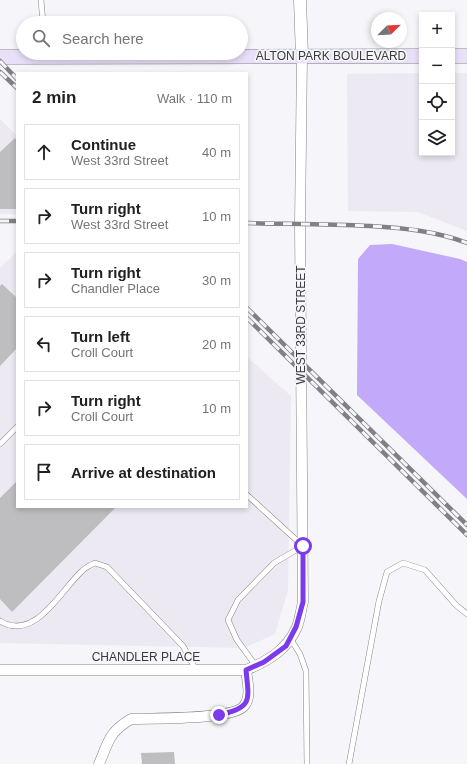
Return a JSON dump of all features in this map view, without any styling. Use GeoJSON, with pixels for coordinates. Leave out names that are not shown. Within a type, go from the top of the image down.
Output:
{"type":"FeatureCollection","features":[{"type":"Feature","properties":{"kind":"main road","name":"ALTON PARK BOULEVARD"},"geometry":{"type":"LineString","coordinates":[[0,56],[16,56]]}},
{"type":"Feature","properties":{"kind":"main road","name":"ALTON PARK BOULEVARD"},"geometry":{"type":"LineString","coordinates":[[248,56],[419,56]]}},
{"type":"Feature","properties":{"kind":"main road"},"geometry":{"type":"LineString","coordinates":[[455,56],[467,56]]}},
{"type":"Feature","properties":{"kind":"street","name":"WEST 33RD STREET"},"geometry":{"type":"LineString","coordinates":[[288,642],[296,627],[303,602],[300,224],[307,56],[300,0]]}},
{"type":"Feature","properties":{"kind":"street","name":"CHANDLER PLACE"},"geometry":{"type":"LineString","coordinates":[[0,670],[246,670],[264,662],[288,642]]}},
{"type":"Feature","properties":{"kind":"street"},"geometry":{"type":"LineString","coordinates":[[99,764],[108,740],[119,726],[131,719],[219,715],[235,712],[244,707],[249,696],[246,670]]}},
{"type":"Feature","properties":{"kind":"lane"},"geometry":{"type":"LineString","coordinates":[[41,0],[42,16]]}},
{"type":"Feature","properties":{"kind":"lane"},"geometry":{"type":"LineString","coordinates":[[0,444],[16,428]]}},
{"type":"Feature","properties":{"kind":"lane"},"geometry":{"type":"LineString","coordinates":[[248,496],[303,546],[274,563],[238,600],[228,620],[237,640],[256,666]]}},
{"type":"Feature","properties":{"kind":"lane"},"geometry":{"type":"LineString","coordinates":[[0,621],[6,624],[24,626],[40,618],[82,570],[95,563],[107,567],[183,646],[196,670]]}},
{"type":"Feature","properties":{"kind":"lane"},"geometry":{"type":"LineString","coordinates":[[349,764],[379,601],[387,572],[403,563],[425,570],[456,605],[467,614]]}},
{"type":"Feature","properties":{"kind":"lane"},"geometry":{"type":"LineString","coordinates":[[288,642],[300,654],[306,671],[306,764]]}},
{"type":"Feature","properties":{"kind":"shaded area"},"geometry":{"type":"Polygon","coordinates":[[[419,73],[419,156],[455,156],[455,73],[467,73],[467,231],[418,212],[348,211],[347,74],[419,73]]]}},
{"type":"Feature","properties":{"kind":"shaded area"},"geometry":{"type":"Polygon","coordinates":[[[0,119],[16,135],[16,214],[0,214],[0,119]]]}},
{"type":"Feature","properties":{"kind":"shaded area"},"geometry":{"type":"Polygon","coordinates":[[[392,244],[460,259],[467,262],[467,499],[357,395],[358,259],[370,245],[392,244]]]}},
{"type":"Feature","properties":{"kind":"shaded area"},"geometry":{"type":"Polygon","coordinates":[[[16,253],[16,508],[248,508],[248,358],[291,396],[288,590],[275,634],[244,648],[0,643],[0,267],[16,253]]]}},
{"type":"Feature","properties":{"kind":"building"},"geometry":{"type":"Polygon","coordinates":[[[15,138],[16,209],[0,209],[0,152],[15,138]]]}},
{"type":"Feature","properties":{"kind":"building"},"geometry":{"type":"Polygon","coordinates":[[[2,284],[16,297],[16,349],[0,366],[0,286],[2,284]]]}},
{"type":"Feature","properties":{"kind":"building"},"geometry":{"type":"Polygon","coordinates":[[[16,482],[16,508],[115,508],[12,612],[0,599],[0,498],[16,482]]]}},
{"type":"Feature","properties":{"kind":"building"},"geometry":{"type":"Polygon","coordinates":[[[174,752],[175,764],[142,764],[141,753],[174,752]]]}},
{"type":"Feature","properties":{"kind":"railway"},"geometry":{"type":"LineString","coordinates":[[0,61],[16,78]]}},
{"type":"Feature","properties":{"kind":"railway"},"geometry":{"type":"LineString","coordinates":[[0,72],[16,87]]}},
{"type":"Feature","properties":{"kind":"railway"},"geometry":{"type":"LineString","coordinates":[[0,221],[16,221]]}},
{"type":"Feature","properties":{"kind":"railway"},"geometry":{"type":"LineString","coordinates":[[248,223],[395,228],[431,233],[467,243]]}},
{"type":"Feature","properties":{"kind":"railway"},"geometry":{"type":"LineString","coordinates":[[248,309],[467,525]]}},
{"type":"Feature","properties":{"kind":"railway"},"geometry":{"type":"LineString","coordinates":[[248,319],[467,535]]}},
{"type":"Feature","properties":{"kind":"route"},"geometry":{"type":"LineString","coordinates":[[219,715],[235,712],[244,707],[249,696],[246,670],[264,662],[286,646],[296,627],[303,602],[303,546]]}}]}
